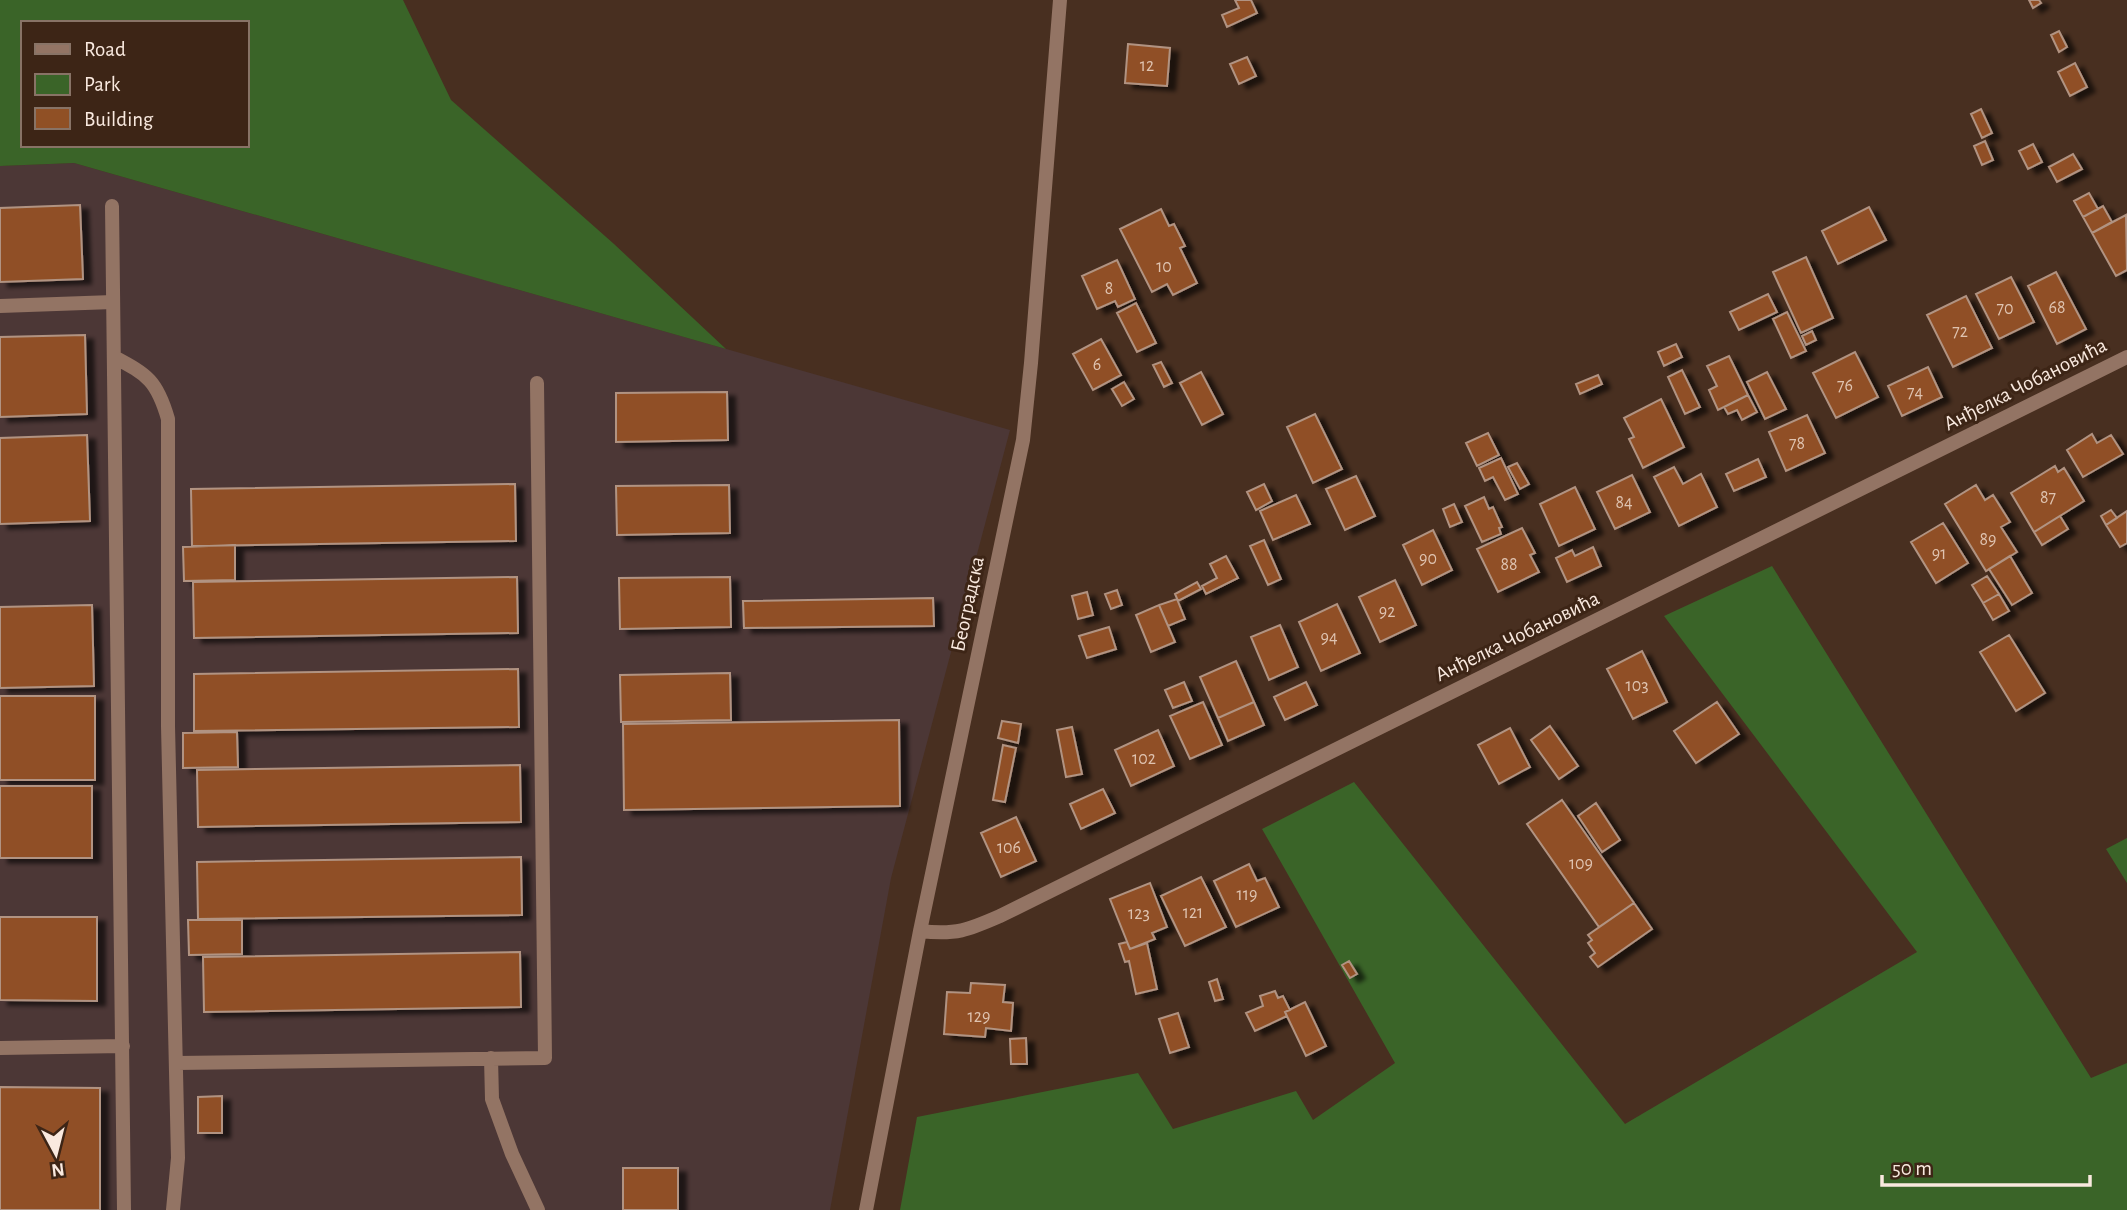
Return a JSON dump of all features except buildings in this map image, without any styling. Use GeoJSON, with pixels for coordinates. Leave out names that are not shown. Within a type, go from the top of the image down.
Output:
{"type":"FeatureCollection","features":[{"type":"Feature","properties":{"kind":"street","name":"Београдска"},"geometry":{"type":"LineString","coordinates":[[866,1210],[920,931],[1023,440],[1060,0]]}},
{"type":"Feature","properties":{"kind":"street"},"geometry":{"type":"LineString","coordinates":[[112,206],[124,1210]]}},
{"type":"Feature","properties":{"kind":"street"},"geometry":{"type":"LineString","coordinates":[[0,306],[113,302]]}},
{"type":"Feature","properties":{"kind":"street","name":"Анђелка Чобановића"},"geometry":{"type":"LineString","coordinates":[[920,931],[946,934],[962,932],[1000,916],[2127,356]]}},
{"type":"Feature","properties":{"kind":"street"},"geometry":{"type":"LineString","coordinates":[[114,357],[143,373],[161,393],[168,419],[168,726],[178,1158],[173,1210]]}},
{"type":"Feature","properties":{"kind":"street"},"geometry":{"type":"LineString","coordinates":[[177,1063],[545,1058],[537,383]]}},
{"type":"Feature","properties":{"kind":"street"},"geometry":{"type":"LineString","coordinates":[[0,1048],[123,1046]]}},
{"type":"Feature","properties":{"kind":"street"},"geometry":{"type":"LineString","coordinates":[[491,1058],[492,1099],[512,1154],[538,1210]]}},
{"type":"Feature","properties":{"kind":"shaded area"},"geometry":{"type":"Polygon","coordinates":[[[74,163],[1010,430],[891,878],[830,1210],[0,1210],[0,166],[74,163]]]}},
{"type":"Feature","properties":{"kind":"green space"},"geometry":{"type":"Polygon","coordinates":[[[0,0],[403,0],[451,100],[614,244],[726,349],[74,163],[0,166],[0,0]]]}},
{"type":"Feature","properties":{"kind":"green space"},"geometry":{"type":"Polygon","coordinates":[[[1772,566],[2091,1078],[2127,1063],[2127,1210],[900,1210],[917,1117],[1138,1073],[1173,1129],[1296,1091],[1313,1120],[1395,1063],[1262,829],[1354,782],[1625,1124],[1917,952],[1664,616],[1772,566]]]}},
{"type":"Feature","properties":{"kind":"green space"},"geometry":{"type":"Polygon","coordinates":[[[2127,838],[2127,883],[2106,849],[2127,838]]]}}]}
